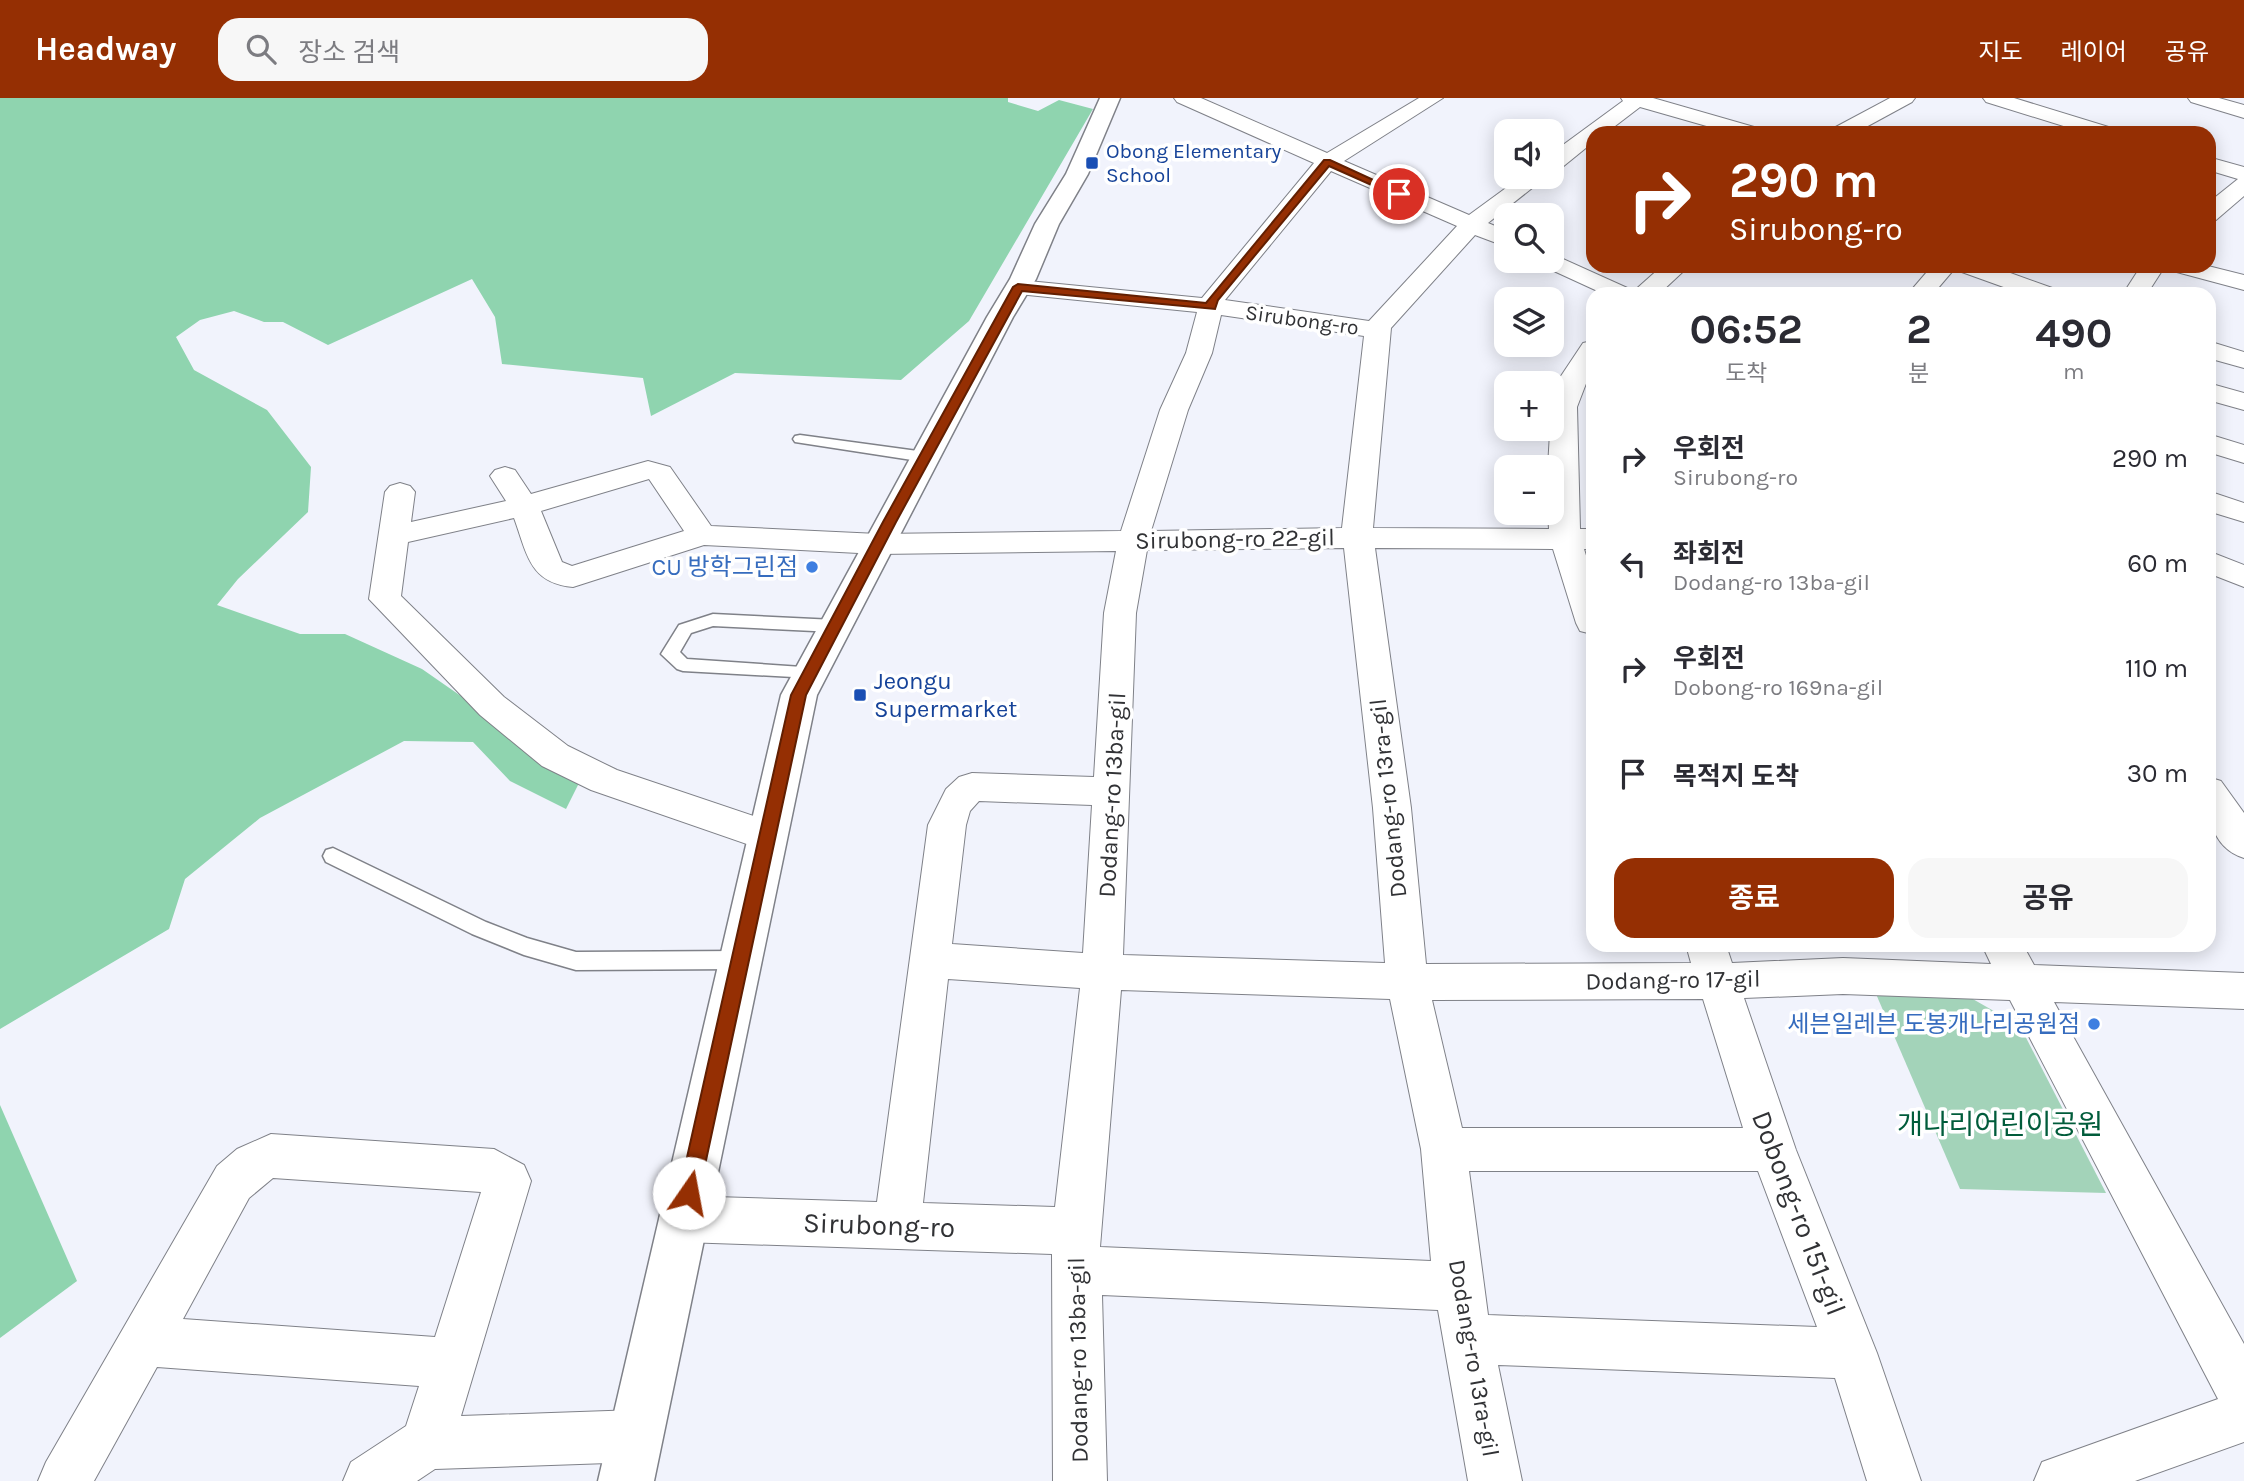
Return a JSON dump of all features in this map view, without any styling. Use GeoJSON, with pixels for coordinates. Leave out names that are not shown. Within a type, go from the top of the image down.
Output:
{"type":"FeatureCollection","features":[{"type":"Feature","properties":{"kind":"street"},"geometry":{"type":"LineString","coordinates":[[370,1481],[426,1443],[631,1458],[799,695],[1018,287],[1047,223],[1077,174],[1110,98]]}},
{"type":"Feature","properties":{"kind":"street"},"geometry":{"type":"LineString","coordinates":[[1184,98],[1239,112],[1327,162],[1494,234]]}},
{"type":"Feature","properties":{"kind":"street","name":"Dodang-ro 13ba-gil"},"geometry":{"type":"LineString","coordinates":[[1080,1481],[1076,1250],[1102,972],[1120,613],[1133,540],[1174,410],[1199,353],[1213,299],[1327,162],[1433,98]]}},
{"type":"Feature","properties":{"kind":"street"},"geometry":{"type":"LineString","coordinates":[[1852,126],[1905,98]]}},
{"type":"Feature","properties":{"kind":"street"},"geometry":{"type":"LineString","coordinates":[[1993,98],[2085,126]]}},
{"type":"Feature","properties":{"kind":"street"},"geometry":{"type":"LineString","coordinates":[[2197,98],[2244,112]]}},
{"type":"Feature","properties":{"kind":"street"},"geometry":{"type":"LineString","coordinates":[[1605,126],[1635,99],[1730,126]]}},
{"type":"Feature","properties":{"kind":"street"},"geometry":{"type":"LineString","coordinates":[[1564,156],[1586,143]]}},
{"type":"Feature","properties":{"kind":"street"},"geometry":{"type":"LineString","coordinates":[[2216,165],[2244,174]]}},
{"type":"Feature","properties":{"kind":"street"},"geometry":{"type":"LineString","coordinates":[[2216,208],[2244,184]]}},
{"type":"Feature","properties":{"kind":"street"},"geometry":{"type":"LineString","coordinates":[[1378,330],[1472,225],[1519,189]]}},
{"type":"Feature","properties":{"kind":"street"},"geometry":{"type":"LineString","coordinates":[[1564,267],[1609,287]]}},
{"type":"Feature","properties":{"kind":"street"},"geometry":{"type":"LineString","coordinates":[[1652,287],[1669,273]]}},
{"type":"Feature","properties":{"kind":"street"},"geometry":{"type":"LineString","coordinates":[[1926,287],[1939,273]]}},
{"type":"Feature","properties":{"kind":"street"},"geometry":{"type":"LineString","coordinates":[[1988,273],[2026,287]]}},
{"type":"Feature","properties":{"kind":"street"},"geometry":{"type":"LineString","coordinates":[[2208,273],[2244,283]]}},
{"type":"Feature","properties":{"kind":"street","name":"Sirubong-ro"},"geometry":{"type":"LineString","coordinates":[[1018,287],[1211,306],[1378,330]]}},
{"type":"Feature","properties":{"kind":"street","name":"Dodang-ro 13ra-gil"},"geometry":{"type":"LineString","coordinates":[[1378,330],[1357,538],[1392,808],[1407,982],[1444,1149],[1458,1286],[1495,1481]]}},
{"type":"Feature","properties":{"kind":"street"},"geometry":{"type":"LineString","coordinates":[[2216,351],[2244,360]]}},
{"type":"Feature","properties":{"kind":"street"},"geometry":{"type":"LineString","coordinates":[[1586,358],[1574,376],[1563,407],[1586,584]]}},
{"type":"Feature","properties":{"kind":"street"},"geometry":{"type":"LineString","coordinates":[[2216,393],[2244,402]]}},
{"type":"Feature","properties":{"kind":"street"},"geometry":{"type":"LineString","coordinates":[[2216,445],[2244,454]]}},
{"type":"Feature","properties":{"kind":"street"},"geometry":{"type":"LineString","coordinates":[[394,536],[524,506],[648,470],[660,473],[702,535]]}},
{"type":"Feature","properties":{"kind":"street"},"geometry":{"type":"LineString","coordinates":[[505,475],[524,506],[548,568],[562,576],[573,577],[702,535],[878,544]]}},
{"type":"Feature","properties":{"kind":"street"},"geometry":{"type":"LineString","coordinates":[[400,492],[385,598],[492,706],[555,756],[604,780],[767,836]]}},
{"type":"Feature","properties":{"kind":"street"},"geometry":{"type":"LineString","coordinates":[[2216,503],[2244,513]]}},
{"type":"Feature","properties":{"kind":"street","name":"Sirubong-ro 22-gil"},"geometry":{"type":"LineString","coordinates":[[878,544],[1357,538],[1579,539]]}},
{"type":"Feature","properties":{"kind":"street"},"geometry":{"type":"LineString","coordinates":[[2216,565],[2244,577]]}},
{"type":"Feature","properties":{"kind":"street"},"geometry":{"type":"LineString","coordinates":[[897,1226],[947,825],[953,806],[961,794],[972,787],[1112,792]]}},
{"type":"Feature","properties":{"kind":"street"},"geometry":{"type":"LineString","coordinates":[[2216,803],[2244,844]]}},
{"type":"Feature","properties":{"kind":"street"},"geometry":{"type":"LineString","coordinates":[[2006,952],[2244,1395]]}},
{"type":"Feature","properties":{"kind":"street","name":"Dodang-ro 17-gil"},"geometry":{"type":"LineString","coordinates":[[929,960],[1102,972],[1407,982],[1712,963],[1843,976],[2023,985],[2244,991]]}},
{"type":"Feature","properties":{"kind":"street","name":"Dobong-ro 151-gil"},"geometry":{"type":"LineString","coordinates":[[1712,963],[1773,1150],[1852,1353],[1894,1481]]}},
{"type":"Feature","properties":{"kind":"street"},"geometry":{"type":"LineString","coordinates":[[1444,1149],[1773,1150]]}},
{"type":"Feature","properties":{"kind":"street"},"geometry":{"type":"LineString","coordinates":[[65,1481],[233,1182],[253,1164],[271,1156],[494,1171],[508,1181],[426,1443]]}},
{"type":"Feature","properties":{"kind":"street","name":"Sirubong-ro"},"geometry":{"type":"LineString","coordinates":[[683,1219],[897,1226],[1076,1250],[1458,1286]]}},
{"type":"Feature","properties":{"kind":"street"},"geometry":{"type":"LineString","coordinates":[[1469,1339],[1852,1353]]}},
{"type":"Feature","properties":{"kind":"street"},"geometry":{"type":"LineString","coordinates":[[144,1340],[451,1363]]}},
{"type":"Feature","properties":{"kind":"street"},"geometry":{"type":"LineString","coordinates":[[2061,1481],[2244,1416]]}},
{"type":"Feature","properties":{"kind":"lane"},"geometry":{"type":"LineString","coordinates":[[800,439],[925,457]]}},
{"type":"Feature","properties":{"kind":"lane"},"geometry":{"type":"LineString","coordinates":[[811,672],[704,668],[683,665],[670,654],[682,628],[694,623],[713,621],[835,626]]}},
{"type":"Feature","properties":{"kind":"lane"},"geometry":{"type":"LineString","coordinates":[[333,856],[479,928],[524,946],[576,961],[739,960]]}},
{"type":"Feature","properties":{"kind":"green space"},"geometry":{"type":"Polygon","coordinates":[[[0,98],[1008,98],[1008,102],[1038,111],[1059,100],[1093,109],[969,321],[901,380],[735,373],[651,416],[643,378],[502,364],[495,317],[472,279],[328,345],[283,322],[264,322],[234,311],[200,320],[176,337],[194,370],[267,410],[311,467],[308,512],[238,579],[217,605],[300,634],[345,634],[422,669],[579,783],[566,809],[510,781],[473,742],[404,741],[260,818],[185,879],[169,929],[0,1029],[0,98]]]}},
{"type":"Feature","properties":{"kind":"green space","name":"개나리어린이공원"},"geometry":{"type":"Polygon","coordinates":[[[1876,994],[1971,998],[2020,1026],[2106,1193],[1960,1189],[1876,994]]]}},
{"type":"Feature","properties":{"kind":"green space"},"geometry":{"type":"Polygon","coordinates":[[[0,1105],[77,1281],[0,1338],[0,1105]]]}},
{"type":"Feature","properties":{"kind":"place","name":"Obong Elementary School"},"geometry":{"type":"Point","coordinates":[1092,163]}},
{"type":"Feature","properties":{"kind":"place","name":"CU 방학그린점"},"geometry":{"type":"Point","coordinates":[812,567]}},
{"type":"Feature","properties":{"kind":"place","name":"Jeongu Supermarket"},"geometry":{"type":"Point","coordinates":[860,695]}},
{"type":"Feature","properties":{"kind":"place","name":"세븐일레븐 도봉개나리공원점"},"geometry":{"type":"Point","coordinates":[2094,1024]}},
{"type":"Feature","properties":{"kind":"route"},"geometry":{"type":"LineString","coordinates":[[689,1193],[799,695],[889,522],[1018,287],[1211,306],[1213,299],[1327,162],[1399,194]]}}]}
